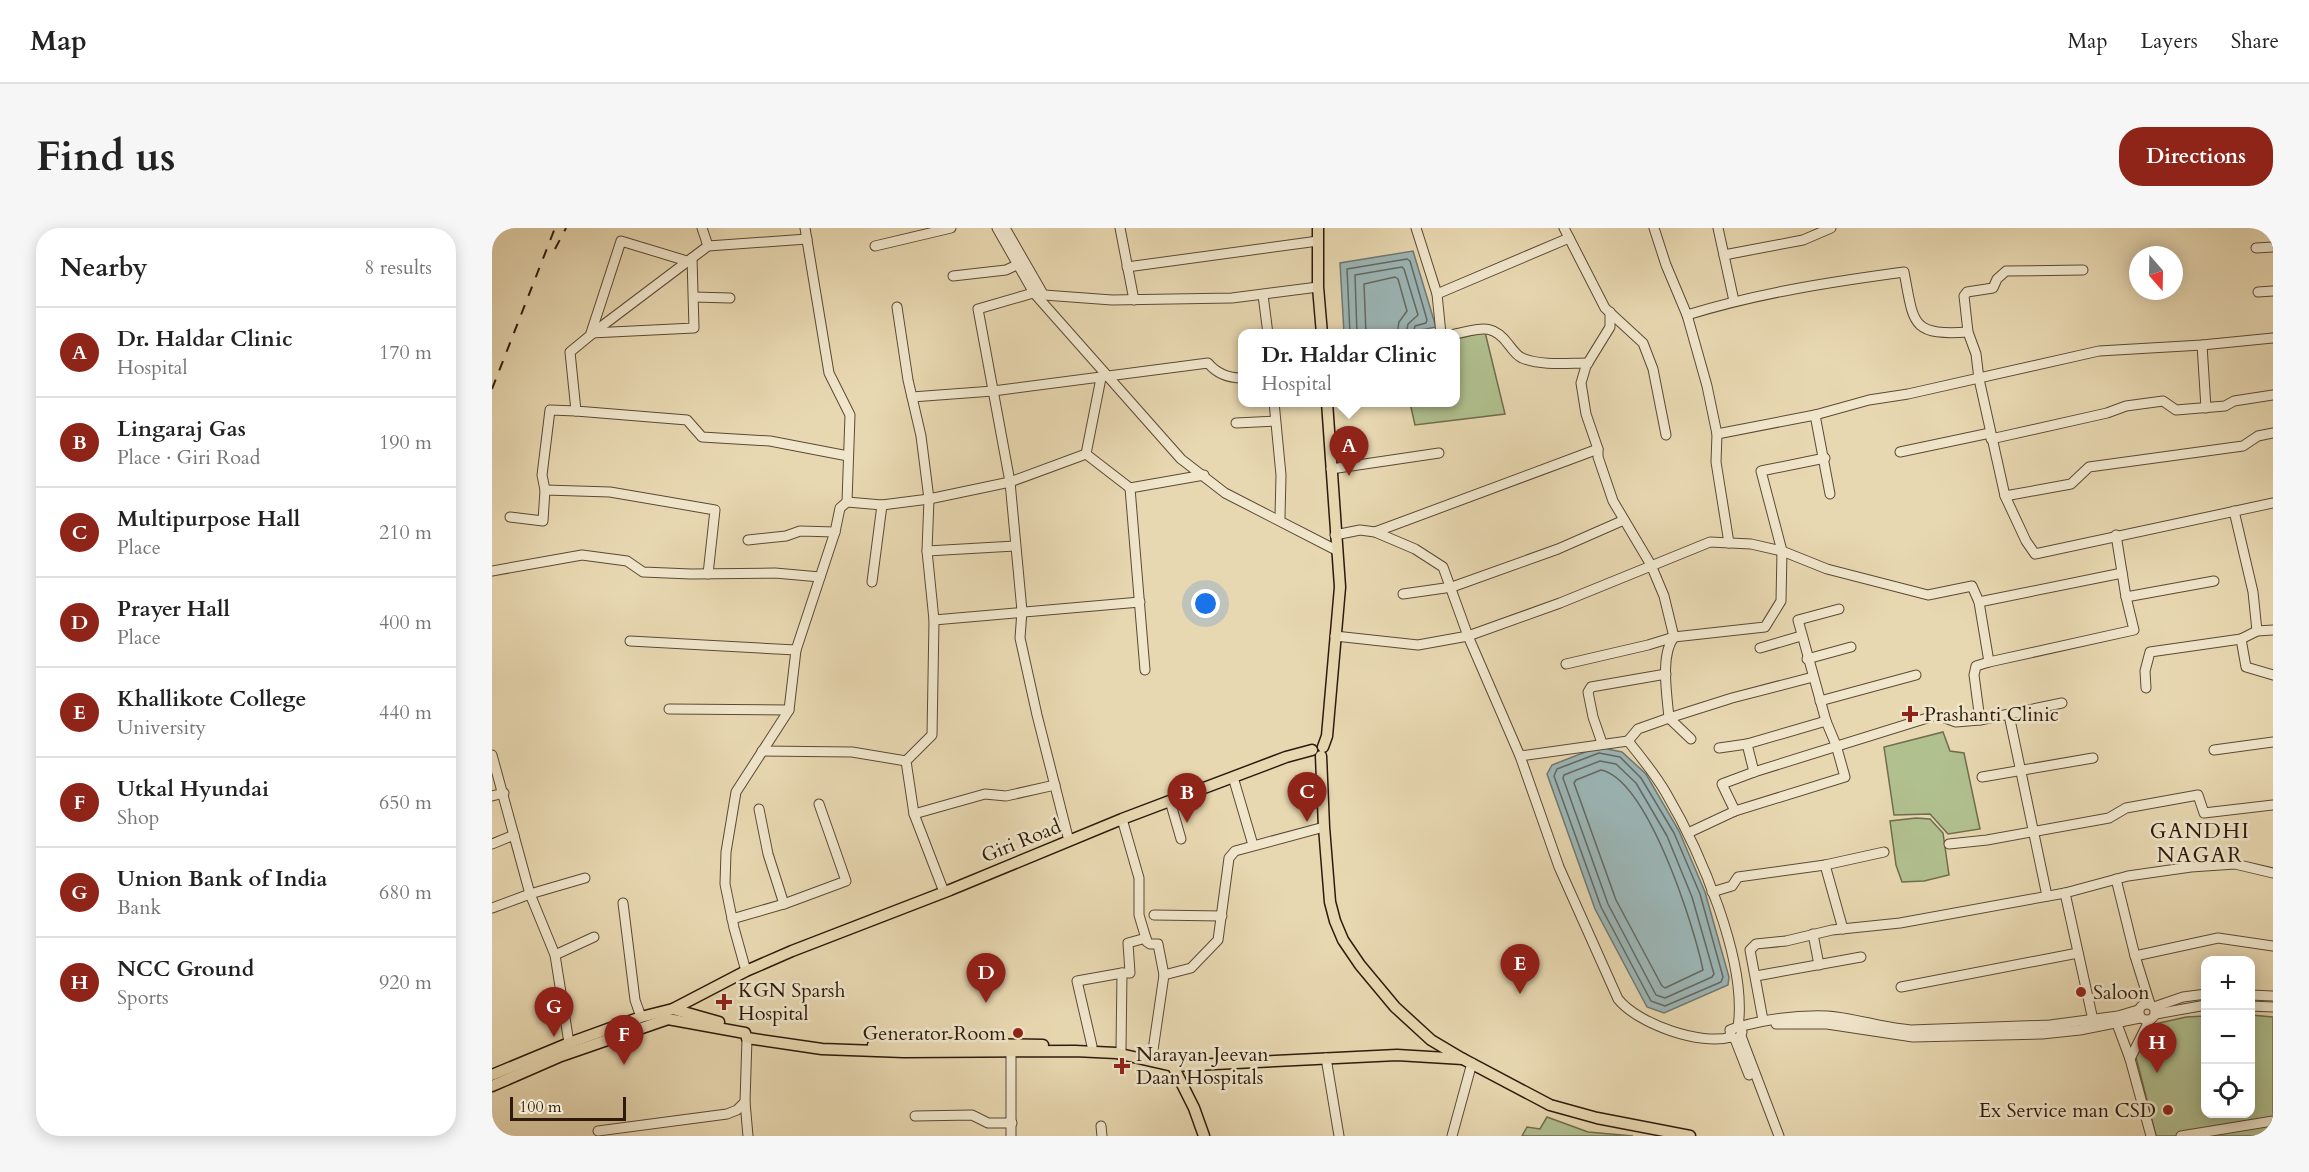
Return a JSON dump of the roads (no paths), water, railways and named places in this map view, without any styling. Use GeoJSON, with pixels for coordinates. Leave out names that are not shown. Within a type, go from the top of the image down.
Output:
{"type":"FeatureCollection","features":[{"type":"Feature","properties":{"kind":"main road"},"geometry":{"type":"LineString","coordinates":[[1318,228],[1318,287],[1322,329]]}},
{"type":"Feature","properties":{"kind":"main road"},"geometry":{"type":"LineString","coordinates":[[1326,407],[1340,587],[1327,736],[1319,751],[1330,902],[1343,940],[1360,966],[1395,1007],[1431,1040],[1467,1061],[1550,1105],[1597,1118],[1690,1136]]}},
{"type":"Feature","properties":{"kind":"main road","name":"Giri Road"},"geometry":{"type":"LineString","coordinates":[[671,1014],[746,971],[1122,819],[1286,757],[1319,751]]}},
{"type":"Feature","properties":{"kind":"main road"},"geometry":{"type":"LineString","coordinates":[[492,1086],[561,1056],[671,1014]]}},
{"type":"Feature","properties":{"kind":"main road"},"geometry":{"type":"LineString","coordinates":[[492,1075],[569,1043],[641,1017],[671,1014],[748,1034],[822,1049],[904,1052],[1074,1051],[1116,1053],[1155,1060]]}},
{"type":"Feature","properties":{"kind":"main road"},"geometry":{"type":"LineString","coordinates":[[748,1034],[821,1046],[853,1048],[899,1042],[1092,1046],[1121,1050],[1173,1066],[1425,1055],[1467,1061]]}},
{"type":"Feature","properties":{"kind":"main road"},"geometry":{"type":"LineString","coordinates":[[1425,1055],[1431,1040]]}},
{"type":"Feature","properties":{"kind":"main road"},"geometry":{"type":"LineString","coordinates":[[1173,1066],[1194,1108],[1204,1136]]}},
{"type":"Feature","properties":{"kind":"street"},"geometry":{"type":"LineString","coordinates":[[702,228],[708,246]]}},
{"type":"Feature","properties":{"kind":"street"},"geometry":{"type":"LineString","coordinates":[[805,228],[829,373],[850,416],[847,502]]}},
{"type":"Feature","properties":{"kind":"street"},"geometry":{"type":"LineString","coordinates":[[875,246],[951,228]]}},
{"type":"Feature","properties":{"kind":"street"},"geometry":{"type":"LineString","coordinates":[[997,228],[1039,293],[1108,377],[1203,476],[1224,493],[1336,543]]}},
{"type":"Feature","properties":{"kind":"street"},"geometry":{"type":"LineString","coordinates":[[1005,228],[1020,264]]}},
{"type":"Feature","properties":{"kind":"street"},"geometry":{"type":"LineString","coordinates":[[1120,228],[1134,300]]}},
{"type":"Feature","properties":{"kind":"street"},"geometry":{"type":"LineString","coordinates":[[1416,228],[1437,294],[1440,329]]}},
{"type":"Feature","properties":{"kind":"street"},"geometry":{"type":"LineString","coordinates":[[1564,228],[1605,308],[1643,343],[1653,369],[1666,435]]}},
{"type":"Feature","properties":{"kind":"street"},"geometry":{"type":"LineString","coordinates":[[1654,228],[1666,265],[1687,315],[1707,386],[1717,434],[1716,462],[1729,543]]}},
{"type":"Feature","properties":{"kind":"street"},"geometry":{"type":"LineString","coordinates":[[1718,228],[1734,301]]}},
{"type":"Feature","properties":{"kind":"street"},"geometry":{"type":"LineString","coordinates":[[1724,255],[1803,240],[1831,228]]}},
{"type":"Feature","properties":{"kind":"street"},"geometry":{"type":"LineString","coordinates":[[1437,294],[1569,238]]}},
{"type":"Feature","properties":{"kind":"street"},"geometry":{"type":"LineString","coordinates":[[576,411],[570,352],[591,333],[689,260],[708,246],[807,239]]}},
{"type":"Feature","properties":{"kind":"street"},"geometry":{"type":"LineString","coordinates":[[591,333],[621,241],[689,260]]}},
{"type":"Feature","properties":{"kind":"street"},"geometry":{"type":"LineString","coordinates":[[1127,267],[1318,241]]}},
{"type":"Feature","properties":{"kind":"street"},"geometry":{"type":"LineString","coordinates":[[2256,248],[2273,247]]}},
{"type":"Feature","properties":{"kind":"street"},"geometry":{"type":"LineString","coordinates":[[591,333],[694,328],[694,297],[689,260]]}},
{"type":"Feature","properties":{"kind":"street"},"geometry":{"type":"LineString","coordinates":[[953,276],[1006,270],[1020,264]]}},
{"type":"Feature","properties":{"kind":"street"},"geometry":{"type":"LineString","coordinates":[[2083,270],[2006,271],[1997,279],[1993,288],[1967,292],[1964,297],[1968,332],[1976,354],[1990,436],[2005,496],[2026,541],[2035,554],[2273,503]]}},
{"type":"Feature","properties":{"kind":"street"},"geometry":{"type":"LineString","coordinates":[[1687,315],[1734,301],[1817,284],[1904,272],[1912,316],[1916,323],[1936,332],[1968,332]]}},
{"type":"Feature","properties":{"kind":"street"},"geometry":{"type":"LineString","coordinates":[[1069,841],[1020,638],[1022,611],[1010,482],[978,309],[1039,293],[1134,300],[1232,298],[1318,287]]}},
{"type":"Feature","properties":{"kind":"street"},"geometry":{"type":"LineString","coordinates":[[2258,292],[2273,291]]}},
{"type":"Feature","properties":{"kind":"street"},"geometry":{"type":"LineString","coordinates":[[1263,295],[1267,329]]}},
{"type":"Feature","properties":{"kind":"street"},"geometry":{"type":"LineString","coordinates":[[694,297],[730,298]]}},
{"type":"Feature","properties":{"kind":"street"},"geometry":{"type":"LineString","coordinates":[[897,307],[921,436],[929,499],[927,551],[934,620],[932,735],[906,761]]}},
{"type":"Feature","properties":{"kind":"street"},"geometry":{"type":"LineString","coordinates":[[1610,312],[1610,327],[1588,363],[1581,383],[1586,414],[1613,501],[1651,565],[1664,596],[1674,637],[1669,644],[1666,674],[1669,718],[1691,739]]}},
{"type":"Feature","properties":{"kind":"street"},"geometry":{"type":"LineString","coordinates":[[1460,332],[1487,328],[1495,330],[1515,354],[1533,361],[1588,363]]}},
{"type":"Feature","properties":{"kind":"street"},"geometry":{"type":"LineString","coordinates":[[1717,434],[1815,415],[1869,400],[1979,379],[2099,351],[2273,339]]}},
{"type":"Feature","properties":{"kind":"street"},"geometry":{"type":"LineString","coordinates":[[2202,345],[2206,408]]}},
{"type":"Feature","properties":{"kind":"street"},"geometry":{"type":"LineString","coordinates":[[912,397],[993,391],[1208,363],[1216,372],[1238,377]]}},
{"type":"Feature","properties":{"kind":"street"},"geometry":{"type":"LineString","coordinates":[[1086,454],[1108,377]]}},
{"type":"Feature","properties":{"kind":"street"},"geometry":{"type":"LineString","coordinates":[[1900,452],[2107,413],[2126,406],[2163,401],[2176,410],[2206,408],[2273,395]]}},
{"type":"Feature","properties":{"kind":"street"},"geometry":{"type":"LineString","coordinates":[[1274,407],[1281,475],[1280,517]]}},
{"type":"Feature","properties":{"kind":"street"},"geometry":{"type":"LineString","coordinates":[[510,517],[543,521],[545,490],[542,475],[550,410],[687,420],[702,437],[770,441],[848,456]]}},
{"type":"Feature","properties":{"kind":"street"},"geometry":{"type":"LineString","coordinates":[[1815,415],[1825,458],[1830,494]]}},
{"type":"Feature","properties":{"kind":"street"},"geometry":{"type":"LineString","coordinates":[[1236,423],[1275,421]]}},
{"type":"Feature","properties":{"kind":"street"},"geometry":{"type":"LineString","coordinates":[[2005,496],[2071,484],[2089,467],[2243,446],[2258,436],[2273,433]]}},
{"type":"Feature","properties":{"kind":"street"},"geometry":{"type":"LineString","coordinates":[[1375,532],[1598,449]]}},
{"type":"Feature","properties":{"kind":"street"},"geometry":{"type":"LineString","coordinates":[[1331,469],[1439,453]]}},
{"type":"Feature","properties":{"kind":"street"},"geometry":{"type":"LineString","coordinates":[[746,971],[725,884],[730,820],[736,792],[789,710],[796,651],[835,532],[840,508],[847,502],[882,505],[929,499],[1010,482],[1086,454]]}},
{"type":"Feature","properties":{"kind":"street"},"geometry":{"type":"LineString","coordinates":[[1086,454],[1130,488],[1203,476],[1280,517],[1336,543]]}},
{"type":"Feature","properties":{"kind":"street"},"geometry":{"type":"LineString","coordinates":[[1566,663],[1674,637],[1765,627],[1781,601],[1782,550],[1761,471],[1825,458]]}},
{"type":"Feature","properties":{"kind":"street"},"geometry":{"type":"LineString","coordinates":[[1130,488],[1145,670]]}},
{"type":"Feature","properties":{"kind":"street"},"geometry":{"type":"LineString","coordinates":[[545,490],[610,492],[715,510],[708,574]]}},
{"type":"Feature","properties":{"kind":"street"},"geometry":{"type":"LineString","coordinates":[[872,582],[882,505]]}},
{"type":"Feature","properties":{"kind":"street"},"geometry":{"type":"LineString","coordinates":[[2234,511],[2253,592],[2257,631]]}},
{"type":"Feature","properties":{"kind":"street"},"geometry":{"type":"LineString","coordinates":[[1402,594],[1452,587],[1558,549],[1624,520]]}},
{"type":"Feature","properties":{"kind":"street"},"geometry":{"type":"LineString","coordinates":[[1336,543],[1360,530],[1375,532],[1415,549],[1443,567],[1468,636],[1520,756],[1559,867],[1618,999],[1627,1010],[1672,1031],[1714,1040],[1768,1024],[1827,1024],[1899,1036],[2042,1034],[2117,1024],[2183,997],[2201,995]]}},
{"type":"Feature","properties":{"kind":"street"},"geometry":{"type":"LineString","coordinates":[[748,540],[786,536],[800,531],[835,532]]}},
{"type":"Feature","properties":{"kind":"street"},"geometry":{"type":"LineString","coordinates":[[1980,720],[1974,675],[1976,666],[2134,630],[2116,535]]}},
{"type":"Feature","properties":{"kind":"street"},"geometry":{"type":"LineString","coordinates":[[1335,636],[1418,645],[1441,643],[1468,636],[1560,603],[1710,542],[1750,544],[1782,550],[1827,569],[1928,595],[1972,586],[1979,602],[1989,662]]}},
{"type":"Feature","properties":{"kind":"street"},"geometry":{"type":"LineString","coordinates":[[927,551],[1015,546]]}},
{"type":"Feature","properties":{"kind":"street"},"geometry":{"type":"LineString","coordinates":[[492,571],[582,555],[627,561],[644,572],[775,573],[820,577]]}},
{"type":"Feature","properties":{"kind":"street"},"geometry":{"type":"LineString","coordinates":[[1979,602],[2122,573]]}},
{"type":"Feature","properties":{"kind":"street"},"geometry":{"type":"LineString","coordinates":[[2126,597],[2214,581]]}},
{"type":"Feature","properties":{"kind":"street"},"geometry":{"type":"LineString","coordinates":[[934,620],[1140,602]]}},
{"type":"Feature","properties":{"kind":"street"},"geometry":{"type":"LineString","coordinates":[[1688,833],[1735,811],[1845,777],[1807,659],[1798,620],[1839,609]]}},
{"type":"Feature","properties":{"kind":"street"},"geometry":{"type":"LineString","coordinates":[[2146,688],[2145,671],[2150,652],[2241,639],[2257,631],[2273,630]]}},
{"type":"Feature","properties":{"kind":"street"},"geometry":{"type":"LineString","coordinates":[[1760,648],[1802,636]]}},
{"type":"Feature","properties":{"kind":"street"},"geometry":{"type":"LineString","coordinates":[[2241,639],[2246,667],[2273,675]]}},
{"type":"Feature","properties":{"kind":"street"},"geometry":{"type":"LineString","coordinates":[[630,641],[796,651]]}},
{"type":"Feature","properties":{"kind":"street"},"geometry":{"type":"LineString","coordinates":[[1807,659],[1851,647]]}},
{"type":"Feature","properties":{"kind":"street"},"geometry":{"type":"LineString","coordinates":[[1602,743],[1588,692],[1591,687],[1666,674]]}},
{"type":"Feature","properties":{"kind":"street"},"geometry":{"type":"LineString","coordinates":[[1820,701],[1916,675]]}},
{"type":"Feature","properties":{"kind":"street"},"geometry":{"type":"LineString","coordinates":[[1520,756],[1628,741],[1638,729],[1669,718],[1732,698],[1813,677]]}},
{"type":"Feature","properties":{"kind":"street"},"geometry":{"type":"LineString","coordinates":[[1735,811],[1722,783],[1754,772],[1937,715],[1956,722],[1980,720],[2062,703]]}},
{"type":"Feature","properties":{"kind":"street"},"geometry":{"type":"LineString","coordinates":[[669,709],[789,710]]}},
{"type":"Feature","properties":{"kind":"street"},"geometry":{"type":"LineString","coordinates":[[2009,715],[2047,896]]}},
{"type":"Feature","properties":{"kind":"street"},"geometry":{"type":"LineString","coordinates":[[1719,748],[1747,744],[1826,720]]}},
{"type":"Feature","properties":{"kind":"street"},"geometry":{"type":"LineString","coordinates":[[1628,741],[1654,775],[1688,833],[1726,928],[1739,989],[1736,1034],[1776,1136]]}},
{"type":"Feature","properties":{"kind":"street"},"geometry":{"type":"LineString","coordinates":[[2214,750],[2273,742]]}},
{"type":"Feature","properties":{"kind":"street"},"geometry":{"type":"LineString","coordinates":[[1747,744],[1754,772]]}},
{"type":"Feature","properties":{"kind":"street"},"geometry":{"type":"LineString","coordinates":[[762,751],[852,752],[906,761]]}},
{"type":"Feature","properties":{"kind":"street"},"geometry":{"type":"LineString","coordinates":[[492,755],[530,894],[555,955],[569,1043]]}},
{"type":"Feature","properties":{"kind":"street"},"geometry":{"type":"LineString","coordinates":[[1982,777],[2093,758]]}},
{"type":"Feature","properties":{"kind":"street"},"geometry":{"type":"LineString","coordinates":[[906,761],[914,814],[944,892]]}},
{"type":"Feature","properties":{"kind":"street"},"geometry":{"type":"LineString","coordinates":[[1233,777],[1253,845]]}},
{"type":"Feature","properties":{"kind":"street"},"geometry":{"type":"LineString","coordinates":[[914,814],[986,794],[1006,796],[1055,785]]}},
{"type":"Feature","properties":{"kind":"street"},"geometry":{"type":"LineString","coordinates":[[492,796],[504,793]]}},
{"type":"Feature","properties":{"kind":"street"},"geometry":{"type":"LineString","coordinates":[[1949,844],[1987,840],[2109,818],[2126,808],[2198,795],[2204,813],[2273,804]]}},
{"type":"Feature","properties":{"kind":"street"},"geometry":{"type":"LineString","coordinates":[[1170,801],[1181,839]]}},
{"type":"Feature","properties":{"kind":"street"},"geometry":{"type":"LineString","coordinates":[[732,919],[784,904],[846,881],[819,804]]}},
{"type":"Feature","properties":{"kind":"street"},"geometry":{"type":"LineString","coordinates":[[759,809],[768,854],[784,904]]}},
{"type":"Feature","properties":{"kind":"street"},"geometry":{"type":"LineString","coordinates":[[1122,819],[1139,878],[1139,915],[1146,938],[1150,944],[1158,944],[1164,975],[1155,1060]]}},
{"type":"Feature","properties":{"kind":"street"},"geometry":{"type":"LineString","coordinates":[[1164,975],[1191,968],[1218,940],[1230,858],[1235,851],[1324,827]]}},
{"type":"Feature","properties":{"kind":"street"},"geometry":{"type":"LineString","coordinates":[[492,844],[514,834]]}},
{"type":"Feature","properties":{"kind":"street"},"geometry":{"type":"LineString","coordinates":[[1712,892],[1732,886],[1738,877],[1825,865],[1884,852]]}},
{"type":"Feature","properties":{"kind":"street"},"geometry":{"type":"LineString","coordinates":[[1763,1020],[1750,950],[1756,944],[1843,929],[1900,923],[2065,893],[2128,876],[2191,867],[2235,864],[2273,873]]}},
{"type":"Feature","properties":{"kind":"street"},"geometry":{"type":"LineString","coordinates":[[1825,865],[1843,929]]}},
{"type":"Feature","properties":{"kind":"street"},"geometry":{"type":"LineString","coordinates":[[492,908],[585,878]]}},
{"type":"Feature","properties":{"kind":"street"},"geometry":{"type":"LineString","coordinates":[[2116,879],[2148,1012],[2130,1059]]}},
{"type":"Feature","properties":{"kind":"street"},"geometry":{"type":"LineString","coordinates":[[2065,893],[2093,1020]]}},
{"type":"Feature","properties":{"kind":"street"},"geometry":{"type":"LineString","coordinates":[[623,903],[635,1000],[641,1017]]}},
{"type":"Feature","properties":{"kind":"street"},"geometry":{"type":"LineString","coordinates":[[1154,915],[1222,916]]}},
{"type":"Feature","properties":{"kind":"street"},"geometry":{"type":"LineString","coordinates":[[1813,934],[1819,965]]}},
{"type":"Feature","properties":{"kind":"street"},"geometry":{"type":"LineString","coordinates":[[555,955],[594,937]]}},
{"type":"Feature","properties":{"kind":"street"},"geometry":{"type":"LineString","coordinates":[[1092,1046],[1077,981],[1130,973],[1128,943],[1146,938]]}},
{"type":"Feature","properties":{"kind":"street"},"geometry":{"type":"LineString","coordinates":[[2135,956],[2218,938],[2273,946]]}},
{"type":"Feature","properties":{"kind":"street"},"geometry":{"type":"LineString","coordinates":[[1901,987],[2078,953]]}},
{"type":"Feature","properties":{"kind":"street"},"geometry":{"type":"LineString","coordinates":[[1756,976],[1861,957]]}},
{"type":"Feature","properties":{"kind":"street"},"geometry":{"type":"LineString","coordinates":[[1121,1050],[1122,973]]}},
{"type":"Feature","properties":{"kind":"street"},"geometry":{"type":"LineString","coordinates":[[2255,995],[2273,996]]}},
{"type":"Feature","properties":{"kind":"street"},"geometry":{"type":"LineString","coordinates":[[1736,1034],[1763,1020],[1827,1016],[1911,1030],[2050,1025],[2201,1005]]}},
{"type":"Feature","properties":{"kind":"street"},"geometry":{"type":"LineString","coordinates":[[2255,1006],[2273,1007]]}},
{"type":"Feature","properties":{"kind":"street"},"geometry":{"type":"LineString","coordinates":[[2117,1024],[2130,1059],[2151,1136]]}},
{"type":"Feature","properties":{"kind":"street"},"geometry":{"type":"LineString","coordinates":[[748,1034],[745,1102],[748,1136]]}},
{"type":"Feature","properties":{"kind":"street"},"geometry":{"type":"LineString","coordinates":[[1011,1052],[1011,1136]]}},
{"type":"Feature","properties":{"kind":"street"},"geometry":{"type":"LineString","coordinates":[[1326,1058],[1339,1136]]}},
{"type":"Feature","properties":{"kind":"street"},"geometry":{"type":"LineString","coordinates":[[1452,1136],[1467,1061]]}},
{"type":"Feature","properties":{"kind":"street"},"geometry":{"type":"LineString","coordinates":[[598,1131],[727,1114],[737,1110],[745,1102]]}},
{"type":"Feature","properties":{"kind":"street"},"geometry":{"type":"LineString","coordinates":[[915,1116],[972,1115],[988,1123],[1012,1123]]}},
{"type":"Feature","properties":{"kind":"street"},"geometry":{"type":"LineString","coordinates":[[2181,1136],[2273,1121]]}},
{"type":"Feature","properties":{"kind":"street"},"geometry":{"type":"LineString","coordinates":[[1101,1126],[1102,1136]]}},
{"type":"Feature","properties":{"kind":"water"},"geometry":{"type":"Polygon","coordinates":[[[1413,251],[1436,327],[1344,329],[1340,263],[1413,251]]]}},
{"type":"Feature","properties":{"kind":"water"},"geometry":{"type":"Polygon","coordinates":[[[1598,747],[1622,752],[1646,774],[1679,831],[1705,892],[1729,977],[1728,985],[1664,1013],[1647,1007],[1595,909],[1547,774],[1552,765],[1598,747]]]}},
{"type":"Feature","properties":{"kind":"railway"},"geometry":{"type":"LineString","coordinates":[[492,389],[555,228]]}},
{"type":"Feature","properties":{"kind":"railway"},"geometry":{"type":"LineString","coordinates":[[555,249],[566,228]]}},
{"type":"Feature","properties":{"kind":"place","name":"Dr. Haldar Clinic"},"geometry":{"type":"Point","coordinates":[1349,476]}},
{"type":"Feature","properties":{"kind":"place","name":"Prashanti Clinic"},"geometry":{"type":"Point","coordinates":[1910,714]}},
{"type":"Feature","properties":{"kind":"place","name":"Multipurpose Hall"},"geometry":{"type":"Point","coordinates":[1307,822]}},
{"type":"Feature","properties":{"kind":"place","name":"Lingaraj Gas"},"geometry":{"type":"Point","coordinates":[1187,823]}},
{"type":"Feature","properties":{"kind":"place","name":"Saloon"},"geometry":{"type":"Point","coordinates":[2081,992]}},
{"type":"Feature","properties":{"kind":"place","name":"Khallikote College"},"geometry":{"type":"Point","coordinates":[1520,994]}},
{"type":"Feature","properties":{"kind":"place","name":"KGN Sparsh Hospital"},"geometry":{"type":"Point","coordinates":[724,1002]}},
{"type":"Feature","properties":{"kind":"place","name":"Prayer Hall"},"geometry":{"type":"Point","coordinates":[986,1003]}},
{"type":"Feature","properties":{"kind":"place","name":"Generator Room"},"geometry":{"type":"Point","coordinates":[1018,1033]}},
{"type":"Feature","properties":{"kind":"place","name":"Union Bank of India"},"geometry":{"type":"Point","coordinates":[554,1037]}},
{"type":"Feature","properties":{"kind":"place","name":"Utkal Hyundai"},"geometry":{"type":"Point","coordinates":[624,1065]}},
{"type":"Feature","properties":{"kind":"place","name":"Narayan Jeevan Daan Hospitals"},"geometry":{"type":"Point","coordinates":[1122,1066]}},
{"type":"Feature","properties":{"kind":"place","name":"NCC Ground"},"geometry":{"type":"Point","coordinates":[2157,1073]}},
{"type":"Feature","properties":{"kind":"place","name":"Ex Service man CSD"},"geometry":{"type":"Point","coordinates":[2168,1110]}},
{"type":"Feature","properties":{"kind":"district","name":"GANDHI NAGAR"},"geometry":{"type":"Point","coordinates":[2200,843]}}]}
